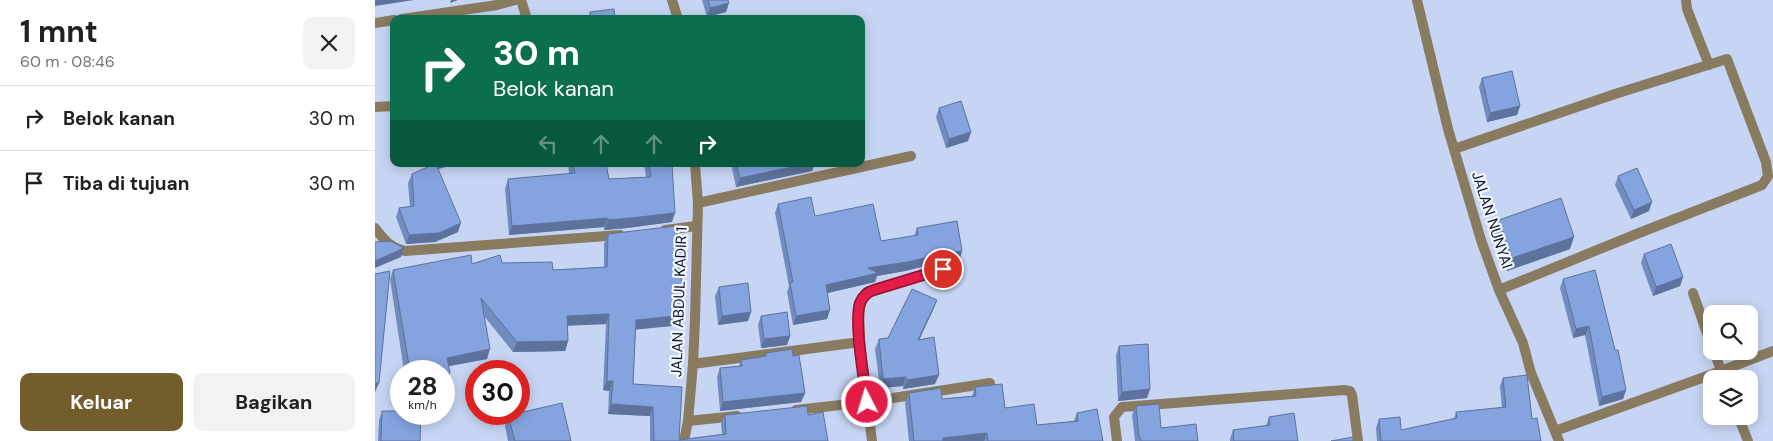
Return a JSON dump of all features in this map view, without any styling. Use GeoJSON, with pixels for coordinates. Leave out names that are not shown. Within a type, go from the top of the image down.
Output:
{"type":"FeatureCollection","features":[{"type":"Feature","properties":{"kind":"street"},"geometry":{"type":"LineString","coordinates":[[429,15],[497,5],[515,0]]}},
{"type":"Feature","properties":{"kind":"street"},"geometry":{"type":"LineString","coordinates":[[521,0],[526,15]]}},
{"type":"Feature","properties":{"kind":"street"},"geometry":{"type":"LineString","coordinates":[[672,0],[677,15]]}},
{"type":"Feature","properties":{"kind":"street","name":"JALAN NUNYAI"},"geometry":{"type":"LineString","coordinates":[[1417,0],[1454,149],[1481,240],[1499,290],[1523,343],[1531,373],[1559,441]]}},
{"type":"Feature","properties":{"kind":"street"},"geometry":{"type":"LineString","coordinates":[[1686,0],[1687,9],[1709,65]]}},
{"type":"Feature","properties":{"kind":"street"},"geometry":{"type":"LineString","coordinates":[[375,23],[390,21]]}},
{"type":"Feature","properties":{"kind":"street"},"geometry":{"type":"LineString","coordinates":[[1454,149],[1615,94],[1727,59],[1766,162],[1767,176],[1762,185],[1639,232],[1499,290]]}},
{"type":"Feature","properties":{"kind":"street"},"geometry":{"type":"LineString","coordinates":[[375,107],[390,106]]}},
{"type":"Feature","properties":{"kind":"street"},"geometry":{"type":"LineString","coordinates":[[865,166],[911,156]]}},
{"type":"Feature","properties":{"kind":"street","name":"JALAN ABDUL KADIR 1"},"geometry":{"type":"LineString","coordinates":[[684,441],[688,421],[693,364],[698,203],[695,167]]}},
{"type":"Feature","properties":{"kind":"street"},"geometry":{"type":"LineString","coordinates":[[698,203],[861,167]]}},
{"type":"Feature","properties":{"kind":"street"},"geometry":{"type":"LineString","coordinates":[[657,231],[696,226]]}},
{"type":"Feature","properties":{"kind":"street"},"geometry":{"type":"LineString","coordinates":[[375,228],[385,242],[394,248],[405,251],[628,235]]}},
{"type":"Feature","properties":{"kind":"street"},"geometry":{"type":"LineString","coordinates":[[872,441],[860,342],[859,312],[863,298],[867,292],[943,269]]}},
{"type":"Feature","properties":{"kind":"street"},"geometry":{"type":"LineString","coordinates":[[1693,293],[1703,322]]}},
{"type":"Feature","properties":{"kind":"street"},"geometry":{"type":"LineString","coordinates":[[693,364],[860,342]]}},
{"type":"Feature","properties":{"kind":"street"},"geometry":{"type":"LineString","coordinates":[[1733,370],[1773,351]]}},
{"type":"Feature","properties":{"kind":"street"},"geometry":{"type":"LineString","coordinates":[[1555,431],[1703,381]]}},
{"type":"Feature","properties":{"kind":"street"},"geometry":{"type":"LineString","coordinates":[[787,410],[867,402],[990,383]]}},
{"type":"Feature","properties":{"kind":"street"},"geometry":{"type":"LineString","coordinates":[[1117,441],[1114,417],[1122,407],[1344,390],[1349,391],[1352,395],[1358,441]]}},
{"type":"Feature","properties":{"kind":"street"},"geometry":{"type":"LineString","coordinates":[[688,421],[747,415]]}},
{"type":"Feature","properties":{"kind":"street"},"geometry":{"type":"LineString","coordinates":[[1742,425],[1748,441]]}},
{"type":"Feature","properties":{"kind":"building"},"geometry":{"type":"Polygon","coordinates":[[[708,0],[728,0],[729,3],[710,8],[708,0]]]}},
{"type":"Feature","properties":{"kind":"building"},"geometry":{"type":"Polygon","coordinates":[[[614,9],[615,15],[590,15],[590,12],[614,9]]]}},
{"type":"Feature","properties":{"kind":"building"},"geometry":{"type":"Polygon","coordinates":[[[1512,71],[1520,106],[1490,113],[1482,78],[1512,71]]]}},
{"type":"Feature","properties":{"kind":"building"},"geometry":{"type":"Polygon","coordinates":[[[961,101],[971,132],[949,139],[939,108],[961,101]]]}},
{"type":"Feature","properties":{"kind":"building"},"geometry":{"type":"Polygon","coordinates":[[[427,167],[437,167],[461,223],[439,233],[409,235],[399,208],[414,206],[412,174],[427,167]]]}},
{"type":"Feature","properties":{"kind":"building"},"geometry":{"type":"Polygon","coordinates":[[[574,167],[607,167],[609,179],[651,177],[649,167],[672,167],[675,213],[608,220],[608,218],[512,226],[508,179],[575,173],[574,167]]]}},
{"type":"Feature","properties":{"kind":"building"},"geometry":{"type":"Polygon","coordinates":[[[737,167],[792,167],[740,178],[737,167]]]}},
{"type":"Feature","properties":{"kind":"building"},"geometry":{"type":"Polygon","coordinates":[[[1637,168],[1652,202],[1634,210],[1618,176],[1637,168]]]}},
{"type":"Feature","properties":{"kind":"building"},"geometry":{"type":"Polygon","coordinates":[[[811,197],[815,216],[873,204],[881,241],[918,235],[917,228],[957,221],[962,251],[868,268],[878,273],[826,285],[830,310],[796,316],[790,283],[793,282],[778,204],[811,197]]]}},
{"type":"Feature","properties":{"kind":"building"},"geometry":{"type":"Polygon","coordinates":[[[1561,198],[1574,237],[1512,258],[1499,220],[1561,198]]]}},
{"type":"Feature","properties":{"kind":"building"},"geometry":{"type":"Polygon","coordinates":[[[676,226],[677,236],[684,236],[684,266],[680,266],[685,315],[636,320],[633,384],[682,387],[679,440],[726,434],[725,415],[807,406],[808,415],[823,412],[828,441],[654,441],[653,407],[611,404],[613,381],[607,381],[609,314],[567,316],[568,341],[517,342],[481,298],[490,349],[447,358],[447,360],[408,360],[393,270],[471,255],[472,264],[500,255],[502,263],[552,262],[553,270],[607,267],[608,234],[676,226]]]}},
{"type":"Feature","properties":{"kind":"building"},"geometry":{"type":"Polygon","coordinates":[[[390,241],[404,248],[375,261],[375,242],[390,241]]]}},
{"type":"Feature","properties":{"kind":"building"},"geometry":{"type":"Polygon","coordinates":[[[1671,244],[1683,277],[1656,287],[1644,254],[1671,244]]]}},
{"type":"Feature","properties":{"kind":"building"},"geometry":{"type":"Polygon","coordinates":[[[1595,270],[1615,350],[1618,350],[1626,390],[1602,397],[1589,326],[1576,329],[1563,279],[1595,270]]]}},
{"type":"Feature","properties":{"kind":"building"},"geometry":{"type":"Polygon","coordinates":[[[390,271],[379,383],[375,383],[375,274],[390,271]]]}},
{"type":"Feature","properties":{"kind":"building"},"geometry":{"type":"Polygon","coordinates":[[[748,283],[751,312],[722,316],[719,287],[748,283]]]}},
{"type":"Feature","properties":{"kind":"building"},"geometry":{"type":"Polygon","coordinates":[[[912,289],[937,300],[918,340],[934,337],[939,375],[907,380],[906,377],[883,379],[879,339],[888,338],[912,289]]]}},
{"type":"Feature","properties":{"kind":"building"},"geometry":{"type":"Polygon","coordinates":[[[787,312],[790,336],[764,339],[761,316],[787,312]]]}},
{"type":"Feature","properties":{"kind":"building"},"geometry":{"type":"Polygon","coordinates":[[[1148,344],[1150,389],[1122,392],[1119,346],[1148,344]]]}},
{"type":"Feature","properties":{"kind":"building"},"geometry":{"type":"Polygon","coordinates":[[[792,349],[793,356],[799,355],[805,393],[723,402],[720,368],[742,366],[741,360],[766,356],[766,353],[792,349]]]}},
{"type":"Feature","properties":{"kind":"building"},"geometry":{"type":"Polygon","coordinates":[[[1527,375],[1532,419],[1537,418],[1541,441],[1381,441],[1379,419],[1400,417],[1401,430],[1457,418],[1456,412],[1506,407],[1503,378],[1527,375]]]}},
{"type":"Feature","properties":{"kind":"building"},"geometry":{"type":"Polygon","coordinates":[[[1002,384],[1005,408],[1034,404],[1037,425],[1078,421],[1077,413],[1097,409],[1103,441],[988,441],[987,433],[943,438],[943,441],[914,441],[909,393],[941,388],[942,399],[976,396],[975,387],[1002,384]]]}},
{"type":"Feature","properties":{"kind":"building"},"geometry":{"type":"Polygon","coordinates":[[[562,403],[571,441],[515,441],[511,425],[530,425],[530,410],[562,403]]]}},
{"type":"Feature","properties":{"kind":"building"},"geometry":{"type":"Polygon","coordinates":[[[1159,404],[1161,428],[1196,424],[1198,441],[1141,441],[1136,406],[1159,404]]]}},
{"type":"Feature","properties":{"kind":"building"},"geometry":{"type":"Polygon","coordinates":[[[382,411],[390,411],[390,425],[421,425],[420,441],[381,441],[382,411]]]}},
{"type":"Feature","properties":{"kind":"building"},"geometry":{"type":"Polygon","coordinates":[[[1294,413],[1298,441],[1234,441],[1233,430],[1270,425],[1269,417],[1294,413]]]}},
{"type":"Feature","properties":{"kind":"building"},"geometry":{"type":"Polygon","coordinates":[[[1353,437],[1353,441],[1331,441],[1353,437]]]}},
{"type":"Feature","properties":{"kind":"route"},"geometry":{"type":"LineString","coordinates":[[867,402],[860,342],[859,312],[863,298],[867,292],[943,269]]}}]}
